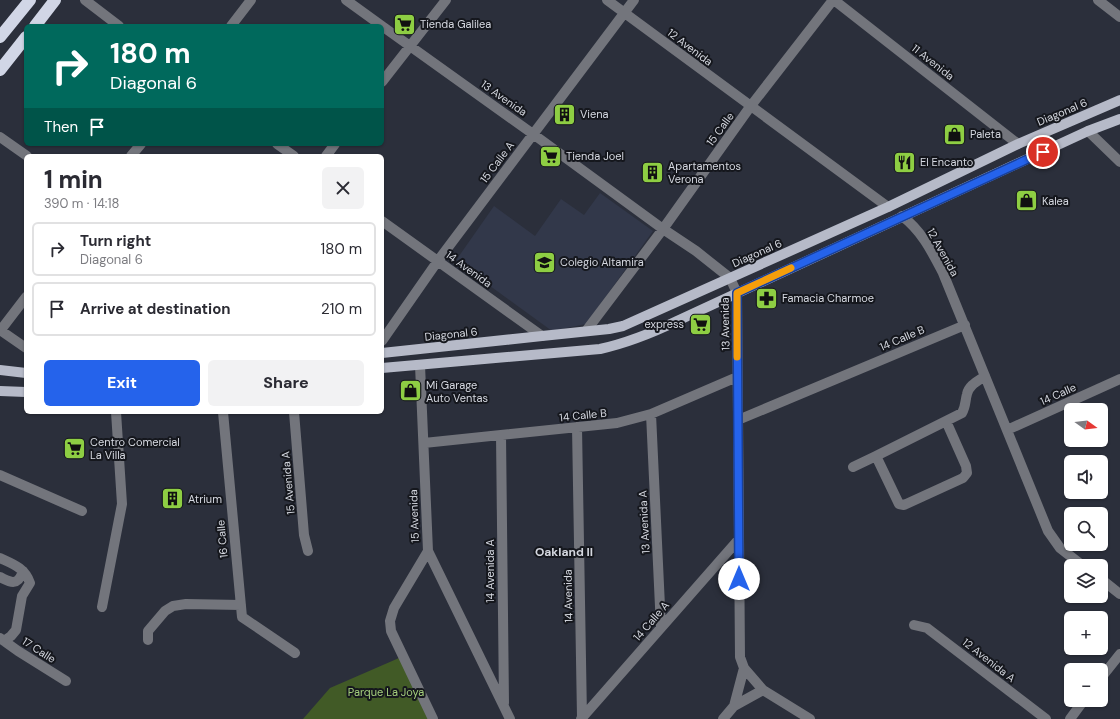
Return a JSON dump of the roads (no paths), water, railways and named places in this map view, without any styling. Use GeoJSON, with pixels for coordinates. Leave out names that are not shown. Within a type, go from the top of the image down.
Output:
{"type":"FeatureCollection","features":[{"type":"Feature","properties":{"kind":"highway"},"geometry":{"type":"LineString","coordinates":[[0,38],[30,0]]}},
{"type":"Feature","properties":{"kind":"highway"},"geometry":{"type":"LineString","coordinates":[[37,24],[55,0]]}},
{"type":"Feature","properties":{"kind":"highway"},"geometry":{"type":"LineString","coordinates":[[0,70],[24,40]]}},
{"type":"Feature","properties":{"kind":"main road","name":"Diagonal 6"},"geometry":{"type":"LineString","coordinates":[[384,353],[623,326],[888,207],[1018,144],[1120,100]]}},
{"type":"Feature","properties":{"kind":"main road"},"geometry":{"type":"LineString","coordinates":[[384,368],[593,350],[608,347],[654,332],[902,216],[1088,131],[1120,119]]}},
{"type":"Feature","properties":{"kind":"main road","name":"12 Avenida"},"geometry":{"type":"LineString","coordinates":[[888,207],[902,216]]}},
{"type":"Feature","properties":{"kind":"main road"},"geometry":{"type":"LineString","coordinates":[[0,370],[24,373]]}},
{"type":"Feature","properties":{"kind":"main road"},"geometry":{"type":"LineString","coordinates":[[0,391],[24,392]]}},
{"type":"Feature","properties":{"kind":"street"},"geometry":{"type":"LineString","coordinates":[[84,0],[116,24]]}},
{"type":"Feature","properties":{"kind":"street"},"geometry":{"type":"LineString","coordinates":[[233,24],[251,0]]}},
{"type":"Feature","properties":{"kind":"street","name":"13 Avenida"},"geometry":{"type":"LineString","coordinates":[[346,0],[379,24]]}},
{"type":"Feature","properties":{"kind":"street"},"geometry":{"type":"LineString","coordinates":[[384,79],[446,0]]}},
{"type":"Feature","properties":{"kind":"street","name":"12 Avenida"},"geometry":{"type":"LineString","coordinates":[[607,0],[750,107],[888,207]]}},
{"type":"Feature","properties":{"kind":"street","name":"15 Calle A"},"geometry":{"type":"LineString","coordinates":[[384,338],[438,262],[634,0]]}},
{"type":"Feature","properties":{"kind":"street","name":"15 Calle"},"geometry":{"type":"LineString","coordinates":[[586,331],[750,107],[834,0]]}},
{"type":"Feature","properties":{"kind":"street","name":"11 Avenida"},"geometry":{"type":"LineString","coordinates":[[834,0],[1018,144]]}},
{"type":"Feature","properties":{"kind":"street"},"geometry":{"type":"LineString","coordinates":[[1098,0],[1120,17]]}},
{"type":"Feature","properties":{"kind":"street","name":"13 Avenida"},"geometry":{"type":"LineString","coordinates":[[384,27],[533,134],[662,229],[696,251],[730,278],[737,293],[740,657],[744,668],[763,690],[810,719]]}},
{"type":"Feature","properties":{"kind":"street"},"geometry":{"type":"LineString","coordinates":[[1088,131],[1120,162]]}},
{"type":"Feature","properties":{"kind":"street"},"geometry":{"type":"LineString","coordinates":[[0,137],[24,154]]}},
{"type":"Feature","properties":{"kind":"street"},"geometry":{"type":"LineString","coordinates":[[280,146],[291,154]]}},
{"type":"Feature","properties":{"kind":"street","name":"12 Avenida"},"geometry":{"type":"LineString","coordinates":[[902,216],[918,231],[928,245],[943,273],[1048,531],[1060,548],[1074,559]]}},
{"type":"Feature","properties":{"kind":"street","name":"14 Avenida"},"geometry":{"type":"LineString","coordinates":[[384,222],[542,336]]}},
{"type":"Feature","properties":{"kind":"street"},"geometry":{"type":"LineString","coordinates":[[24,300],[0,330],[24,347]]}},
{"type":"Feature","properties":{"kind":"street","name":"14 Calle B"},"geometry":{"type":"LineString","coordinates":[[738,420],[965,325]]}},
{"type":"Feature","properties":{"kind":"street","name":"15 Avenida"},"geometry":{"type":"LineString","coordinates":[[420,365],[428,551],[510,719]]}},
{"type":"Feature","properties":{"kind":"street"},"geometry":{"type":"LineString","coordinates":[[853,467],[962,413],[966,404],[967,393],[970,386],[985,376]]}},
{"type":"Feature","properties":{"kind":"street","name":"14 Calle B"},"geometry":{"type":"LineString","coordinates":[[424,444],[617,423],[651,414],[737,377]]}},
{"type":"Feature","properties":{"kind":"street","name":"14 Calle"},"geometry":{"type":"LineString","coordinates":[[1007,430],[1120,379]]}},
{"type":"Feature","properties":{"kind":"street"},"geometry":{"type":"LineString","coordinates":[[102,607],[122,504],[116,414]]}},
{"type":"Feature","properties":{"kind":"street","name":"16 Calle"},"geometry":{"type":"LineString","coordinates":[[223,414],[242,617],[295,653]]}},
{"type":"Feature","properties":{"kind":"street","name":"15 Avenida A"},"geometry":{"type":"LineString","coordinates":[[294,414],[304,535],[308,551]]}},
{"type":"Feature","properties":{"kind":"street","name":"13 Avenida A"},"geometry":{"type":"LineString","coordinates":[[651,414],[661,628]]}},
{"type":"Feature","properties":{"kind":"street"},"geometry":{"type":"LineString","coordinates":[[876,456],[899,504],[902,505],[963,478],[967,473],[966,466],[946,421]]}},
{"type":"Feature","properties":{"kind":"street","name":"14 Avenida"},"geometry":{"type":"LineString","coordinates":[[577,427],[581,718]]}},
{"type":"Feature","properties":{"kind":"street","name":"14 Avenida A"},"geometry":{"type":"LineString","coordinates":[[501,435],[504,706]]}},
{"type":"Feature","properties":{"kind":"street"},"geometry":{"type":"LineString","coordinates":[[0,475],[82,511]]}},
{"type":"Feature","properties":{"kind":"street","name":"14 Calle A"},"geometry":{"type":"LineString","coordinates":[[581,718],[738,539]]}},
{"type":"Feature","properties":{"kind":"street"},"geometry":{"type":"LineString","coordinates":[[428,551],[394,608],[390,621],[391,631],[433,719]]}},
{"type":"Feature","properties":{"kind":"street"},"geometry":{"type":"LineString","coordinates":[[0,558],[20,568],[28,576],[30,583],[21,600],[20,614],[16,630],[2,640]]}},
{"type":"Feature","properties":{"kind":"street"},"geometry":{"type":"LineString","coordinates":[[0,577],[10,582],[15,582],[18,580],[23,571]]}},
{"type":"Feature","properties":{"kind":"street"},"geometry":{"type":"LineString","coordinates":[[1108,582],[1120,581]]}},
{"type":"Feature","properties":{"kind":"street"},"geometry":{"type":"LineString","coordinates":[[1108,584],[1120,594]]}},
{"type":"Feature","properties":{"kind":"street"},"geometry":{"type":"LineString","coordinates":[[148,640],[148,631],[165,611],[172,606],[186,604],[240,605]]}},
{"type":"Feature","properties":{"kind":"street","name":"12 Avenida A"},"geometry":{"type":"LineString","coordinates":[[914,625],[927,628],[1046,719]]}},
{"type":"Feature","properties":{"kind":"street","name":"17 Calle"},"geometry":{"type":"LineString","coordinates":[[2,640],[66,681]]}},
{"type":"Feature","properties":{"kind":"street"},"geometry":{"type":"LineString","coordinates":[[1108,669],[1120,654]]}},
{"type":"Feature","properties":{"kind":"street"},"geometry":{"type":"LineString","coordinates":[[734,706],[744,668]]}},
{"type":"Feature","properties":{"kind":"street"},"geometry":{"type":"LineString","coordinates":[[723,719],[734,706],[763,690]]}},
{"type":"Feature","properties":{"kind":"street"},"geometry":{"type":"LineString","coordinates":[[1070,719],[1079,707]]}},
{"type":"Feature","properties":{"kind":"place","name":"Tienda Galilea"},"geometry":{"type":"Point","coordinates":[404,24]}},
{"type":"Feature","properties":{"kind":"place","name":"Viena"},"geometry":{"type":"Point","coordinates":[565,114]}},
{"type":"Feature","properties":{"kind":"place","name":"Paleta"},"geometry":{"type":"Point","coordinates":[954,134]}},
{"type":"Feature","properties":{"kind":"place","name":"Tienda Joel"},"geometry":{"type":"Point","coordinates":[550,156]}},
{"type":"Feature","properties":{"kind":"place","name":"El Encanto"},"geometry":{"type":"Point","coordinates":[904,162]}},
{"type":"Feature","properties":{"kind":"place","name":"Apartamentos Verona"},"geometry":{"type":"Point","coordinates":[653,172]}},
{"type":"Feature","properties":{"kind":"place","name":"Kalea"},"geometry":{"type":"Point","coordinates":[1027,201]}},
{"type":"Feature","properties":{"kind":"place","name":"Colegio Altamira"},"geometry":{"type":"Point","coordinates":[545,262]}},
{"type":"Feature","properties":{"kind":"place","name":"Famacia Charmoe"},"geometry":{"type":"Point","coordinates":[767,298]}},
{"type":"Feature","properties":{"kind":"place","name":"express"},"geometry":{"type":"Point","coordinates":[700,324]}},
{"type":"Feature","properties":{"kind":"place","name":"Mi Garage Auto Ventas"},"geometry":{"type":"Point","coordinates":[411,391]}},
{"type":"Feature","properties":{"kind":"place","name":"Centro Comercial La Villa"},"geometry":{"type":"Point","coordinates":[75,448]}},
{"type":"Feature","properties":{"kind":"place","name":"Atrium"},"geometry":{"type":"Point","coordinates":[172,499]}},
{"type":"Feature","properties":{"kind":"district","name":"Oakland II"},"geometry":{"type":"Point","coordinates":[564,552]}},
{"type":"Feature","properties":{"kind":"park label","name":"Parque La Joya"},"geometry":{"type":"Point","coordinates":[386,692]}}]}
